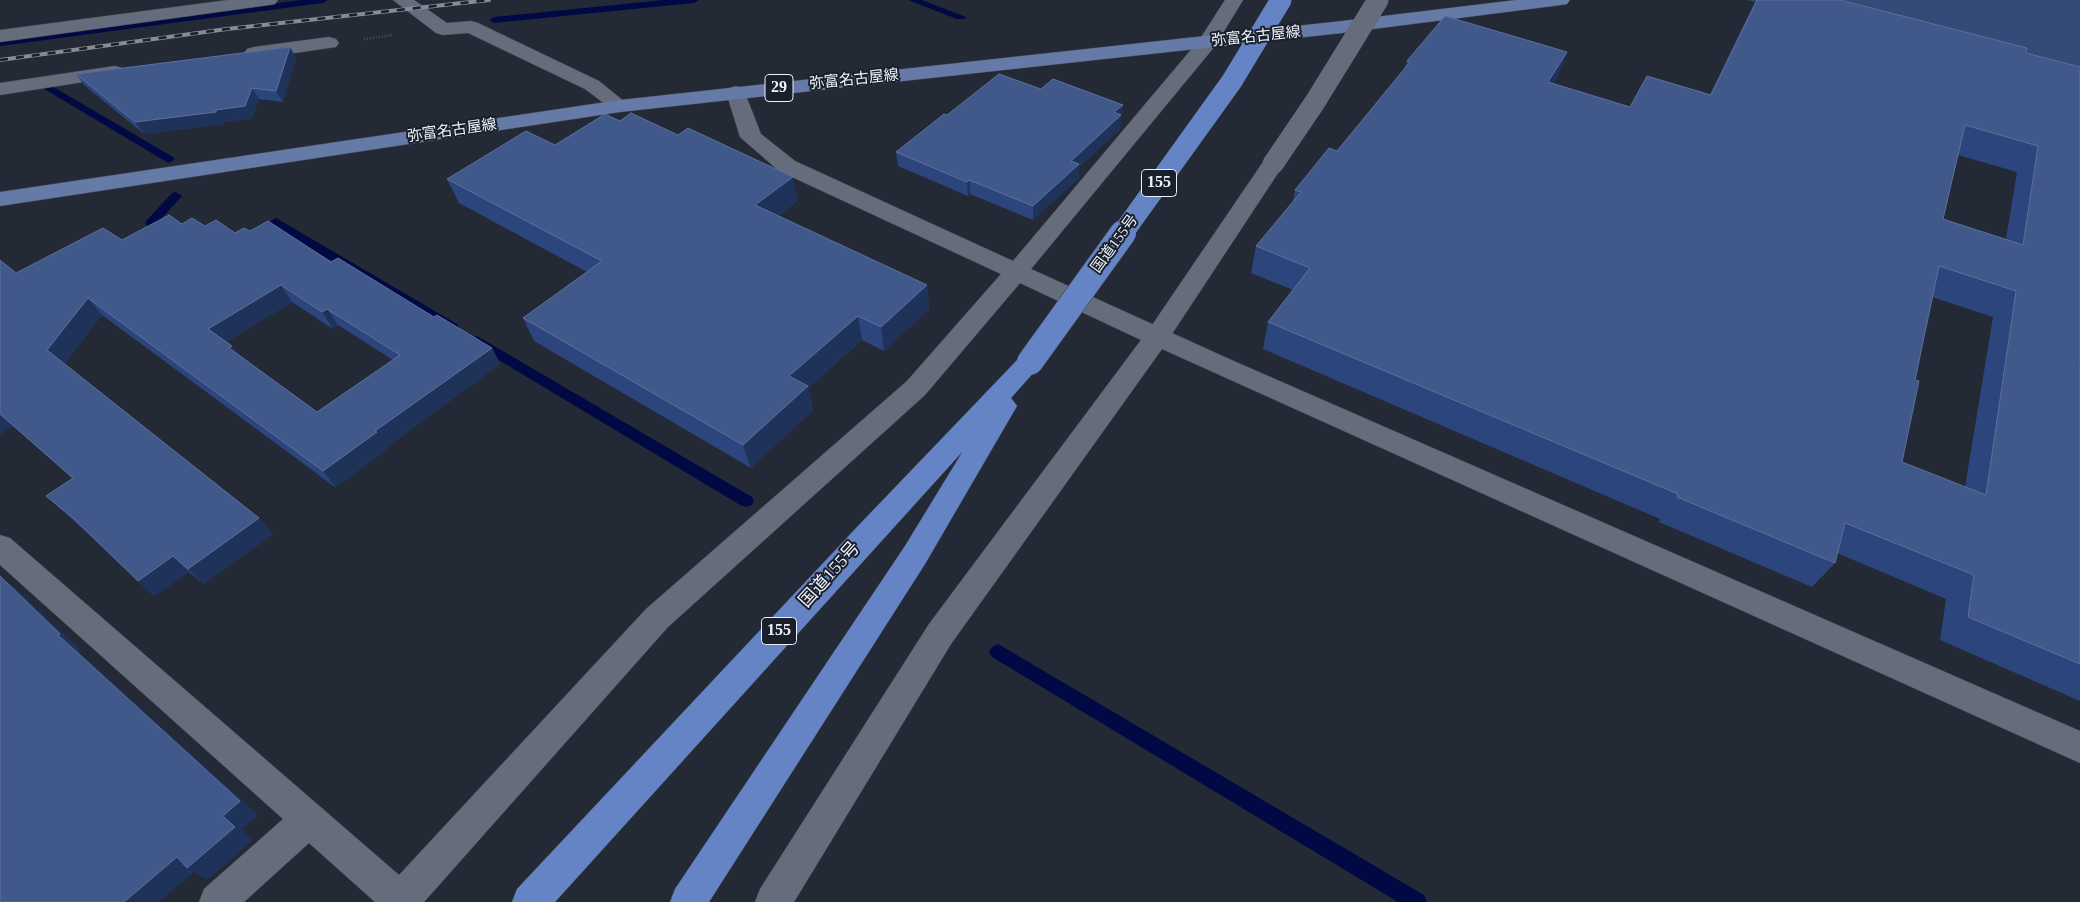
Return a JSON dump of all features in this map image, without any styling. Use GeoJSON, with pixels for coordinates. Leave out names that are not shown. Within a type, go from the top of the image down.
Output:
{"type":"FeatureCollection","features":[{"type":"Feature","properties":{"kind":"highway","name":"国道155号"},"geometry":{"type":"LineString","coordinates":[[688,902],[915,555],[1030,362],[1232,82],[1281,0]]}},
{"type":"Feature","properties":{"kind":"highway","name":"国道155号"},"geometry":{"type":"LineString","coordinates":[[530,902],[868,534],[1030,362]]}},
{"type":"Feature","properties":{"kind":"main road","name":"弥富名古屋線"},"geometry":{"type":"LineString","coordinates":[[0,199],[620,106],[1208,42],[1561,0]]}},
{"type":"Feature","properties":{"kind":"street"},"geometry":{"type":"LineString","coordinates":[[0,36],[269,0]]}},
{"type":"Feature","properties":{"kind":"street"},"geometry":{"type":"LineString","coordinates":[[402,0],[443,29],[471,27],[592,85],[620,106]]}},
{"type":"Feature","properties":{"kind":"street"},"geometry":{"type":"LineString","coordinates":[[0,547],[310,819],[400,901],[657,618],[916,388],[1017,271],[1208,42],[1234,0]]}},
{"type":"Feature","properties":{"kind":"street"},"geometry":{"type":"LineString","coordinates":[[774,902],[940,634],[1157,337],[1315,102],[1378,0]]}},
{"type":"Feature","properties":{"kind":"street"},"geometry":{"type":"LineString","coordinates":[[233,56],[329,43]]}},
{"type":"Feature","properties":{"kind":"street"},"geometry":{"type":"LineString","coordinates":[[0,89],[136,69]]}},
{"type":"Feature","properties":{"kind":"street"},"geometry":{"type":"LineString","coordinates":[[736,92],[751,137],[788,166],[1157,337],[2080,747]]}},
{"type":"Feature","properties":{"kind":"street"},"geometry":{"type":"LineString","coordinates":[[218,902],[310,819]]}},
{"type":"Feature","properties":{"kind":"path"},"geometry":{"type":"LineString","coordinates":[[329,43],[443,29]]}},
{"type":"Feature","properties":{"kind":"shaded area"},"geometry":{"type":"Polygon","coordinates":[[[1747,0],[2080,0],[2080,71],[1981,55],[1747,0]]]}},
{"type":"Feature","properties":{"kind":"building"},"geometry":{"type":"Polygon","coordinates":[[[1757,0],[1840,0],[2027,48],[2026,53],[2080,67],[2080,664],[1968,617],[1974,575],[1845,523],[1835,563],[1677,497],[1678,494],[1268,322],[1310,268],[1256,246],[1301,192],[1295,190],[1329,148],[1337,151],[1410,62],[1407,61],[1445,16],[1567,52],[1548,82],[1630,107],[1647,76],[1711,95],[1757,0]],[[1965,125],[1943,219],[2023,245],[2038,146],[1965,125]],[[1939,266],[1915,380],[1919,381],[1902,462],[1986,495],[2016,291],[1939,266]]]}},
{"type":"Feature","properties":{"kind":"building"},"geometry":{"type":"Polygon","coordinates":[[[290,47],[276,91],[252,88],[245,106],[216,110],[216,112],[135,122],[76,74],[290,47]]]}},
{"type":"Feature","properties":{"kind":"building"},"geometry":{"type":"Polygon","coordinates":[[[999,74],[1041,89],[1053,79],[1123,105],[1114,112],[1121,115],[1071,161],[1079,164],[1033,206],[969,180],[967,182],[896,152],[999,74]]]}},
{"type":"Feature","properties":{"kind":"building"},"geometry":{"type":"Polygon","coordinates":[[[631,113],[678,135],[688,128],[793,177],[755,205],[927,285],[881,327],[858,316],[789,376],[808,386],[743,445],[523,318],[602,261],[447,179],[526,131],[555,145],[605,114],[620,121],[631,113]]]}},
{"type":"Feature","properties":{"kind":"building"},"geometry":{"type":"Polygon","coordinates":[[[169,215],[182,224],[192,218],[205,226],[216,220],[235,233],[244,228],[250,231],[268,221],[331,262],[338,258],[434,317],[437,315],[492,348],[375,431],[377,432],[323,471],[88,298],[47,350],[259,518],[188,569],[173,556],[138,581],[73,518],[46,496],[73,478],[0,414],[0,260],[16,273],[103,228],[122,240],[169,215]],[[281,285],[208,329],[232,346],[229,348],[317,412],[400,355],[327,309],[322,312],[281,285]]]}},
{"type":"Feature","properties":{"kind":"building"},"geometry":{"type":"Polygon","coordinates":[[[0,576],[60,634],[58,635],[240,801],[223,816],[235,827],[187,868],[177,857],[124,902],[0,902],[0,576]]]}},
{"type":"Feature","properties":{"kind":"waterway"},"geometry":{"type":"LineString","coordinates":[[0,43],[323,0]]}},
{"type":"Feature","properties":{"kind":"waterway"},"geometry":{"type":"LineString","coordinates":[[494,20],[694,0]]}},
{"type":"Feature","properties":{"kind":"waterway"},"geometry":{"type":"LineString","coordinates":[[913,0],[961,17]]}},
{"type":"Feature","properties":{"kind":"waterway"},"geometry":{"type":"LineString","coordinates":[[50,88],[169,159]]}},
{"type":"Feature","properties":{"kind":"waterway"},"geometry":{"type":"LineString","coordinates":[[171,226],[151,223],[176,196]]}},
{"type":"Feature","properties":{"kind":"waterway"},"geometry":{"type":"LineString","coordinates":[[257,234],[276,222],[452,327]]}},
{"type":"Feature","properties":{"kind":"waterway"},"geometry":{"type":"LineString","coordinates":[[477,341],[746,501]]}},
{"type":"Feature","properties":{"kind":"waterway"},"geometry":{"type":"LineString","coordinates":[[998,652],[1417,902]]}},
{"type":"Feature","properties":{"kind":"railway"},"geometry":{"type":"LineString","coordinates":[[0,60],[227,29],[489,0]]}}]}
